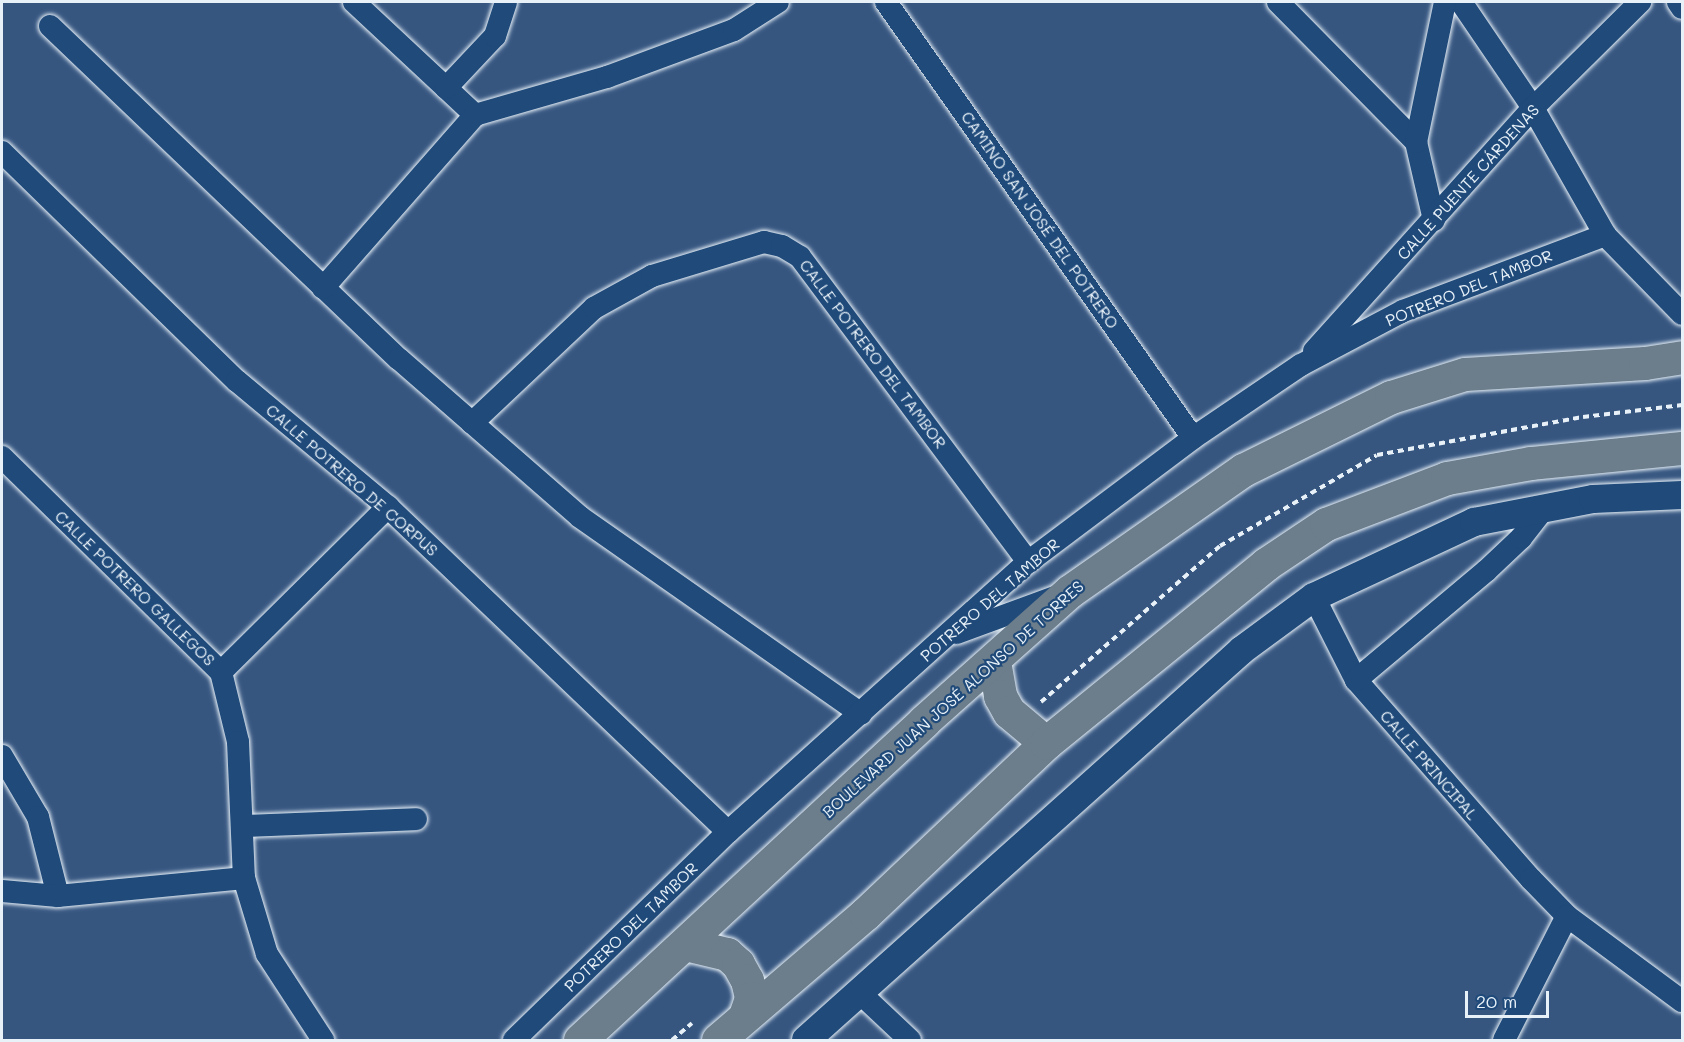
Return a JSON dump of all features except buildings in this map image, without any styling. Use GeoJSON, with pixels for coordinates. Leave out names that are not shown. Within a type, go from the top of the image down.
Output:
{"type":"FeatureCollection","features":[{"type":"Feature","properties":{"kind":"main road","name":"BOULEVARD JUAN JOSÉ ALONSO DE TORRES"},"geometry":{"type":"LineString","coordinates":[[580,1041],[924,721],[1070,591],[1243,470],[1391,397],[1465,374],[1645,363],[1683,357]]}},
{"type":"Feature","properties":{"kind":"main road"},"geometry":{"type":"LineString","coordinates":[[718,1041],[745,1015],[865,914],[1046,743],[1266,564],[1326,524],[1447,478],[1531,463],[1683,448]]}},
{"type":"Feature","properties":{"kind":"main road"},"geometry":{"type":"LineString","coordinates":[[994,661],[1000,696],[1009,712],[1046,743]]}},
{"type":"Feature","properties":{"kind":"main road"},"geometry":{"type":"LineString","coordinates":[[685,944],[727,954],[738,964],[747,980],[751,998],[745,1015]]}},
{"type":"Feature","properties":{"kind":"street"},"geometry":{"type":"LineString","coordinates":[[354,2],[475,115]]}},
{"type":"Feature","properties":{"kind":"street"},"geometry":{"type":"LineString","coordinates":[[446,88],[495,36],[506,2]]}},
{"type":"Feature","properties":{"kind":"street"},"geometry":{"type":"LineString","coordinates":[[323,288],[475,115],[607,77],[734,30],[778,2]]}},
{"type":"Feature","properties":{"kind":"street","name":"CAMINO SAN JOSÉ DEL POTRERO"},"geometry":{"type":"LineString","coordinates":[[886,2],[1193,438]]}},
{"type":"Feature","properties":{"kind":"street"},"geometry":{"type":"LineString","coordinates":[[1278,2],[1416,142]]}},
{"type":"Feature","properties":{"kind":"street"},"geometry":{"type":"LineString","coordinates":[[1434,220],[1416,142],[1445,2]]}},
{"type":"Feature","properties":{"kind":"street"},"geometry":{"type":"LineString","coordinates":[[1461,2],[1533,108],[1605,235],[1683,314]]}},
{"type":"Feature","properties":{"kind":"street","name":"CALLE PUENTE CÁRDENAS"},"geometry":{"type":"LineString","coordinates":[[1301,365],[1533,108],[1640,2]]}},
{"type":"Feature","properties":{"kind":"street"},"geometry":{"type":"LineString","coordinates":[[1678,2],[1683,8]]}},
{"type":"Feature","properties":{"kind":"street"},"geometry":{"type":"LineString","coordinates":[[50,26],[323,288],[580,517],[861,714]]}},
{"type":"Feature","properties":{"kind":"street","name":"CALLE POTRERO DE CORPUS"},"geometry":{"type":"LineString","coordinates":[[2,152],[237,381],[388,507],[728,832]]}},
{"type":"Feature","properties":{"kind":"street","name":"POTRERO DEL TAMBOR"},"geometry":{"type":"LineString","coordinates":[[514,1041],[728,832],[781,783],[838,736],[1028,562],[1193,438],[1301,365],[1403,311],[1605,235]]}},
{"type":"Feature","properties":{"kind":"street","name":"CALLE POTRERO DEL TAMBOR"},"geometry":{"type":"LineString","coordinates":[[472,423],[594,308],[652,276],[764,242],[773,244],[800,257],[1028,562]]}},
{"type":"Feature","properties":{"kind":"street","name":"CALLE POTRERO GALLEGOS"},"geometry":{"type":"LineString","coordinates":[[2,457],[221,672],[238,742],[244,826],[244,878],[267,954],[323,1041]]}},
{"type":"Feature","properties":{"kind":"street"},"geometry":{"type":"LineString","coordinates":[[806,1041],[1242,650],[1314,597],[1474,522],[1593,499],[1683,495]]}},
{"type":"Feature","properties":{"kind":"street"},"geometry":{"type":"LineString","coordinates":[[221,672],[388,507]]}},
{"type":"Feature","properties":{"kind":"street"},"geometry":{"type":"LineString","coordinates":[[1356,680],[1486,572],[1521,538],[1544,508]]}},
{"type":"Feature","properties":{"kind":"street"},"geometry":{"type":"LineString","coordinates":[[944,638],[1070,591]]}},
{"type":"Feature","properties":{"kind":"street","name":"CALLE PRINCIPAL"},"geometry":{"type":"LineString","coordinates":[[1314,597],[1356,680],[1413,750],[1567,916],[1683,1001]]}},
{"type":"Feature","properties":{"kind":"street"},"geometry":{"type":"LineString","coordinates":[[2,756],[38,817],[58,896]]}},
{"type":"Feature","properties":{"kind":"street"},"geometry":{"type":"LineString","coordinates":[[244,826],[416,819]]}},
{"type":"Feature","properties":{"kind":"street"},"geometry":{"type":"LineString","coordinates":[[2,891],[58,896],[244,878]]}},
{"type":"Feature","properties":{"kind":"street"},"geometry":{"type":"LineString","coordinates":[[1504,1041],[1567,916]]}},
{"type":"Feature","properties":{"kind":"street"},"geometry":{"type":"LineString","coordinates":[[861,994],[910,1041]]}}]}
